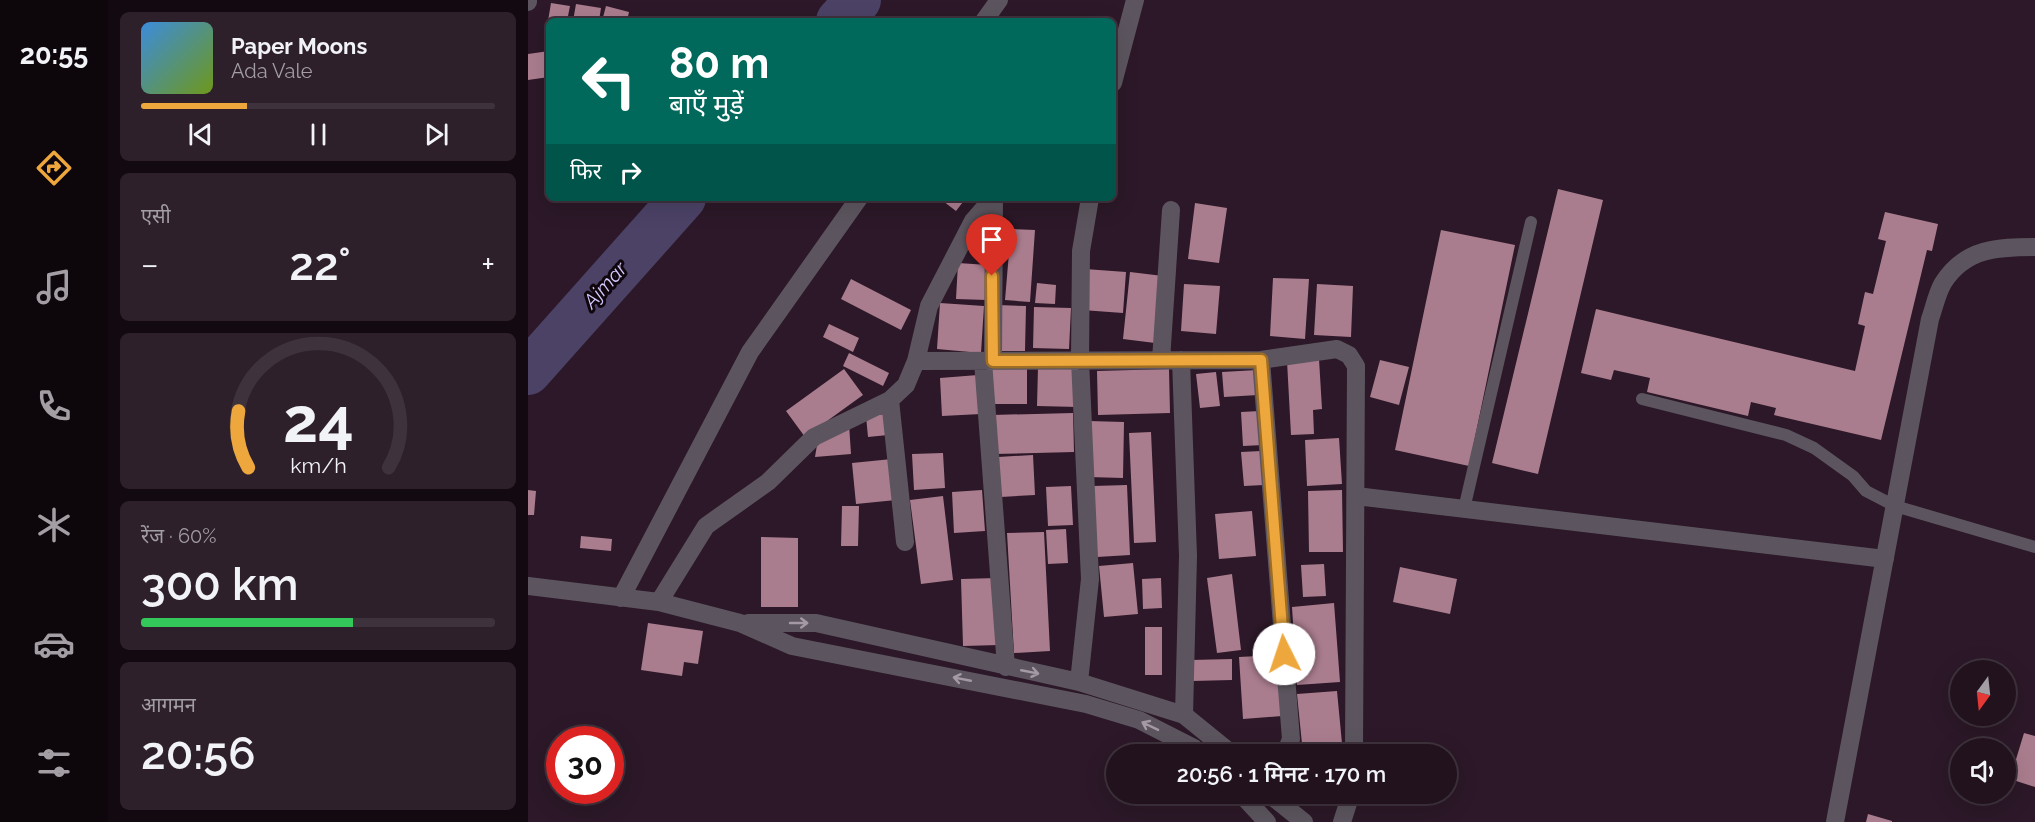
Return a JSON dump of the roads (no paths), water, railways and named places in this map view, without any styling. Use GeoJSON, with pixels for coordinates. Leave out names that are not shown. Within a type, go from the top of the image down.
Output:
{"type":"FeatureCollection","features":[{"type":"Feature","properties":{"kind":"street"},"geometry":{"type":"LineString","coordinates":[[986,18],[999,0]]}},
{"type":"Feature","properties":{"kind":"street"},"geometry":{"type":"LineString","coordinates":[[1116,72],[1135,0]]}},
{"type":"Feature","properties":{"kind":"street"},"geometry":{"type":"LineString","coordinates":[[621,598],[750,352],[857,201]]}},
{"type":"Feature","properties":{"kind":"street"},"geometry":{"type":"LineString","coordinates":[[659,602],[706,526],[768,482],[814,437],[890,400],[906,385],[916,361],[929,306],[973,221],[991,201]]}},
{"type":"Feature","properties":{"kind":"street"},"geometry":{"type":"LineString","coordinates":[[994,201],[988,361],[1006,667]]}},
{"type":"Feature","properties":{"kind":"street"},"geometry":{"type":"LineString","coordinates":[[1079,682],[1090,579],[1080,360],[1081,251],[1089,201]]}},
{"type":"Feature","properties":{"kind":"street"},"geometry":{"type":"LineString","coordinates":[[1161,360],[1171,210]]}},
{"type":"Feature","properties":{"kind":"street"},"geometry":{"type":"LineString","coordinates":[[1835,822],[1930,319],[1943,284],[1967,259],[1995,247],[2035,247]]}},
{"type":"Feature","properties":{"kind":"street"},"geometry":{"type":"LineString","coordinates":[[916,361],[1261,360],[1337,349],[1349,355],[1356,366],[1354,744]]}},
{"type":"Feature","properties":{"kind":"street"},"geometry":{"type":"LineString","coordinates":[[1181,360],[1188,556],[1184,715]]}},
{"type":"Feature","properties":{"kind":"street"},"geometry":{"type":"LineString","coordinates":[[1261,360],[1291,739],[1289,744]]}},
{"type":"Feature","properties":{"kind":"street"},"geometry":{"type":"LineString","coordinates":[[890,400],[905,542]]}},
{"type":"Feature","properties":{"kind":"street"},"geometry":{"type":"LineString","coordinates":[[1356,496],[1885,560]]}},
{"type":"Feature","properties":{"kind":"street"},"geometry":{"type":"LineString","coordinates":[[528,586],[578,590],[659,602],[740,623],[792,646],[1086,704],[1139,720],[1186,744]]}},
{"type":"Feature","properties":{"kind":"street"},"geometry":{"type":"LineString","coordinates":[[740,623],[816,623],[1079,682],[1184,715],[1220,744]]}},
{"type":"Feature","properties":{"kind":"street"},"geometry":{"type":"LineString","coordinates":[[1250,804],[1267,822]]}},
{"type":"Feature","properties":{"kind":"street"},"geometry":{"type":"LineString","coordinates":[[1282,804],[1304,822]]}},
{"type":"Feature","properties":{"kind":"street"},"geometry":{"type":"LineString","coordinates":[[1342,822],[1348,804]]}},
{"type":"Feature","properties":{"kind":"lane"},"geometry":{"type":"LineString","coordinates":[[1464,509],[1531,222]]}},
{"type":"Feature","properties":{"kind":"lane"},"geometry":{"type":"LineString","coordinates":[[1642,399],[1786,435],[1814,448],[1853,476],[1866,491],[1895,506],[2035,547]]}},
{"type":"Feature","properties":{"kind":"waterway","name":"Ajmar"},"geometry":{"type":"LineString","coordinates":[[842,18],[858,0]]}},
{"type":"Feature","properties":{"kind":"waterway","name":"Ajmar"},"geometry":{"type":"LineString","coordinates":[[528,372],[680,201]]}}]}
